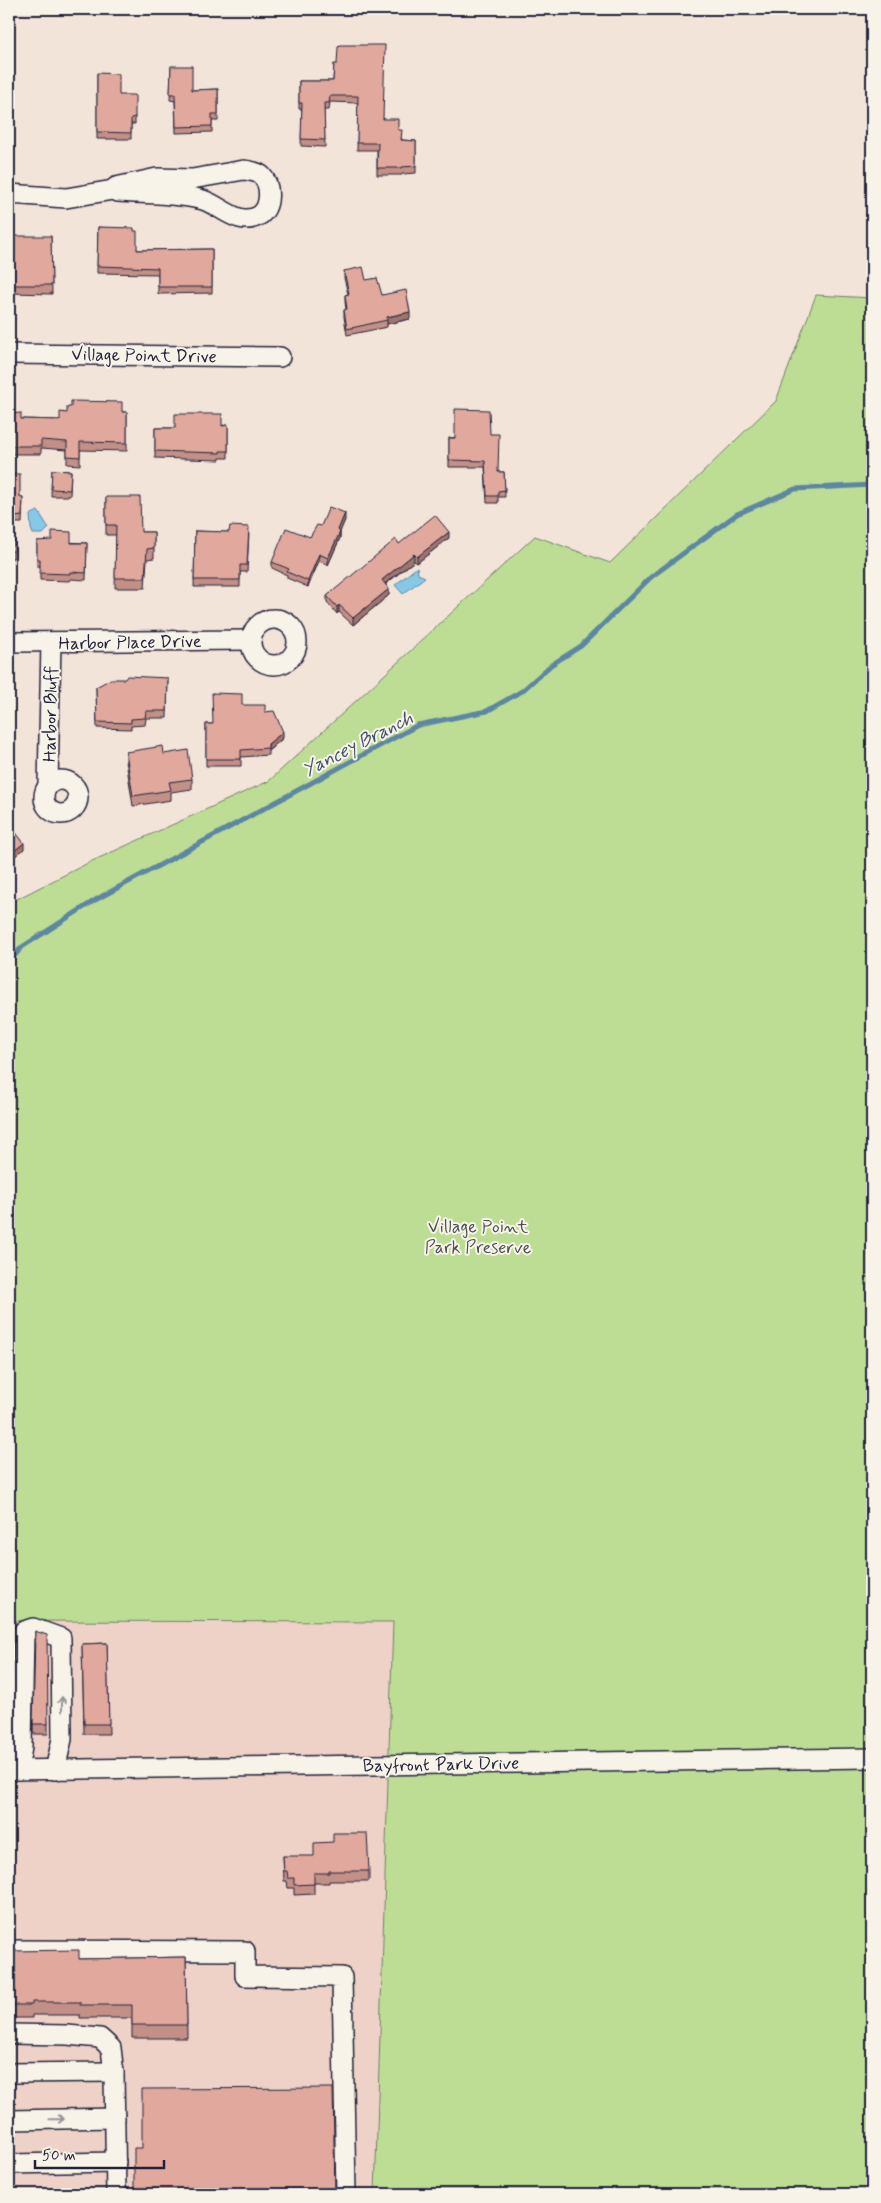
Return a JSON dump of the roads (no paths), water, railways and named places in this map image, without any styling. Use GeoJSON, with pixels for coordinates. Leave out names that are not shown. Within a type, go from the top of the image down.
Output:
{"type":"FeatureCollection","features":[{"type":"Feature","properties":{"kind":"street"},"geometry":{"type":"LineString","coordinates":[[9,194],[66,198],[113,190],[186,196],[204,200],[235,218],[248,218],[260,214],[266,206],[269,195],[268,185],[262,176],[244,170],[192,179],[157,178],[116,187],[113,190]]}},
{"type":"Feature","properties":{"kind":"street","name":"Village Point Drive"},"geometry":{"type":"LineString","coordinates":[[9,354],[280,357]]}},
{"type":"Feature","properties":{"kind":"street","name":"Harbor Place Drive"},"geometry":{"type":"LineString","coordinates":[[9,642],[251,640]]}},
{"type":"Feature","properties":{"kind":"street","name":"Harbor Bluff"},"geometry":{"type":"LineString","coordinates":[[48,786],[52,643]]}},
{"type":"Feature","properties":{"kind":"street"},"geometry":{"type":"LineString","coordinates":[[14,1770],[22,1747],[24,1631],[33,1628],[61,1638],[62,1739],[55,1770]]}},
{"type":"Feature","properties":{"kind":"street","name":"Bayfront Park Drive"},"geometry":{"type":"LineString","coordinates":[[14,1770],[872,1758]]}},
{"type":"Feature","properties":{"kind":"street"},"geometry":{"type":"LineString","coordinates":[[9,1950],[245,1951],[245,1976],[342,1977],[346,2194]]}},
{"type":"Feature","properties":{"kind":"street"},"geometry":{"type":"LineString","coordinates":[[9,2034],[67,2035],[100,2038],[111,2048],[114,2072],[116,2194]]}},
{"type":"Feature","properties":{"kind":"street"},"geometry":{"type":"LineString","coordinates":[[9,2073],[114,2072]]}},
{"type":"Feature","properties":{"kind":"street"},"geometry":{"type":"LineString","coordinates":[[9,2120],[115,2118]]}},
{"type":"Feature","properties":{"kind":"street"},"geometry":{"type":"LineString","coordinates":[[9,2164],[116,2162]]}},
{"type":"Feature","properties":{"kind":"water"},"geometry":{"type":"Polygon","coordinates":[[[38,511],[49,528],[43,534],[33,534],[30,515],[38,511]]]}},
{"type":"Feature","properties":{"kind":"water"},"geometry":{"type":"Polygon","coordinates":[[[417,567],[418,574],[425,577],[403,594],[395,585],[417,567]]]}},
{"type":"Feature","properties":{"kind":"waterway","name":"Yancey Branch"},"geometry":{"type":"LineString","coordinates":[[9,962],[22,947],[97,899],[418,725],[487,711],[522,691],[551,665],[581,646],[651,577],[737,514],[795,489],[872,485]]}},
{"type":"Feature","properties":{"kind":"park label","name":"Village Point Park Preserve"},"geometry":{"type":"Point","coordinates":[478,1236]}}]}
